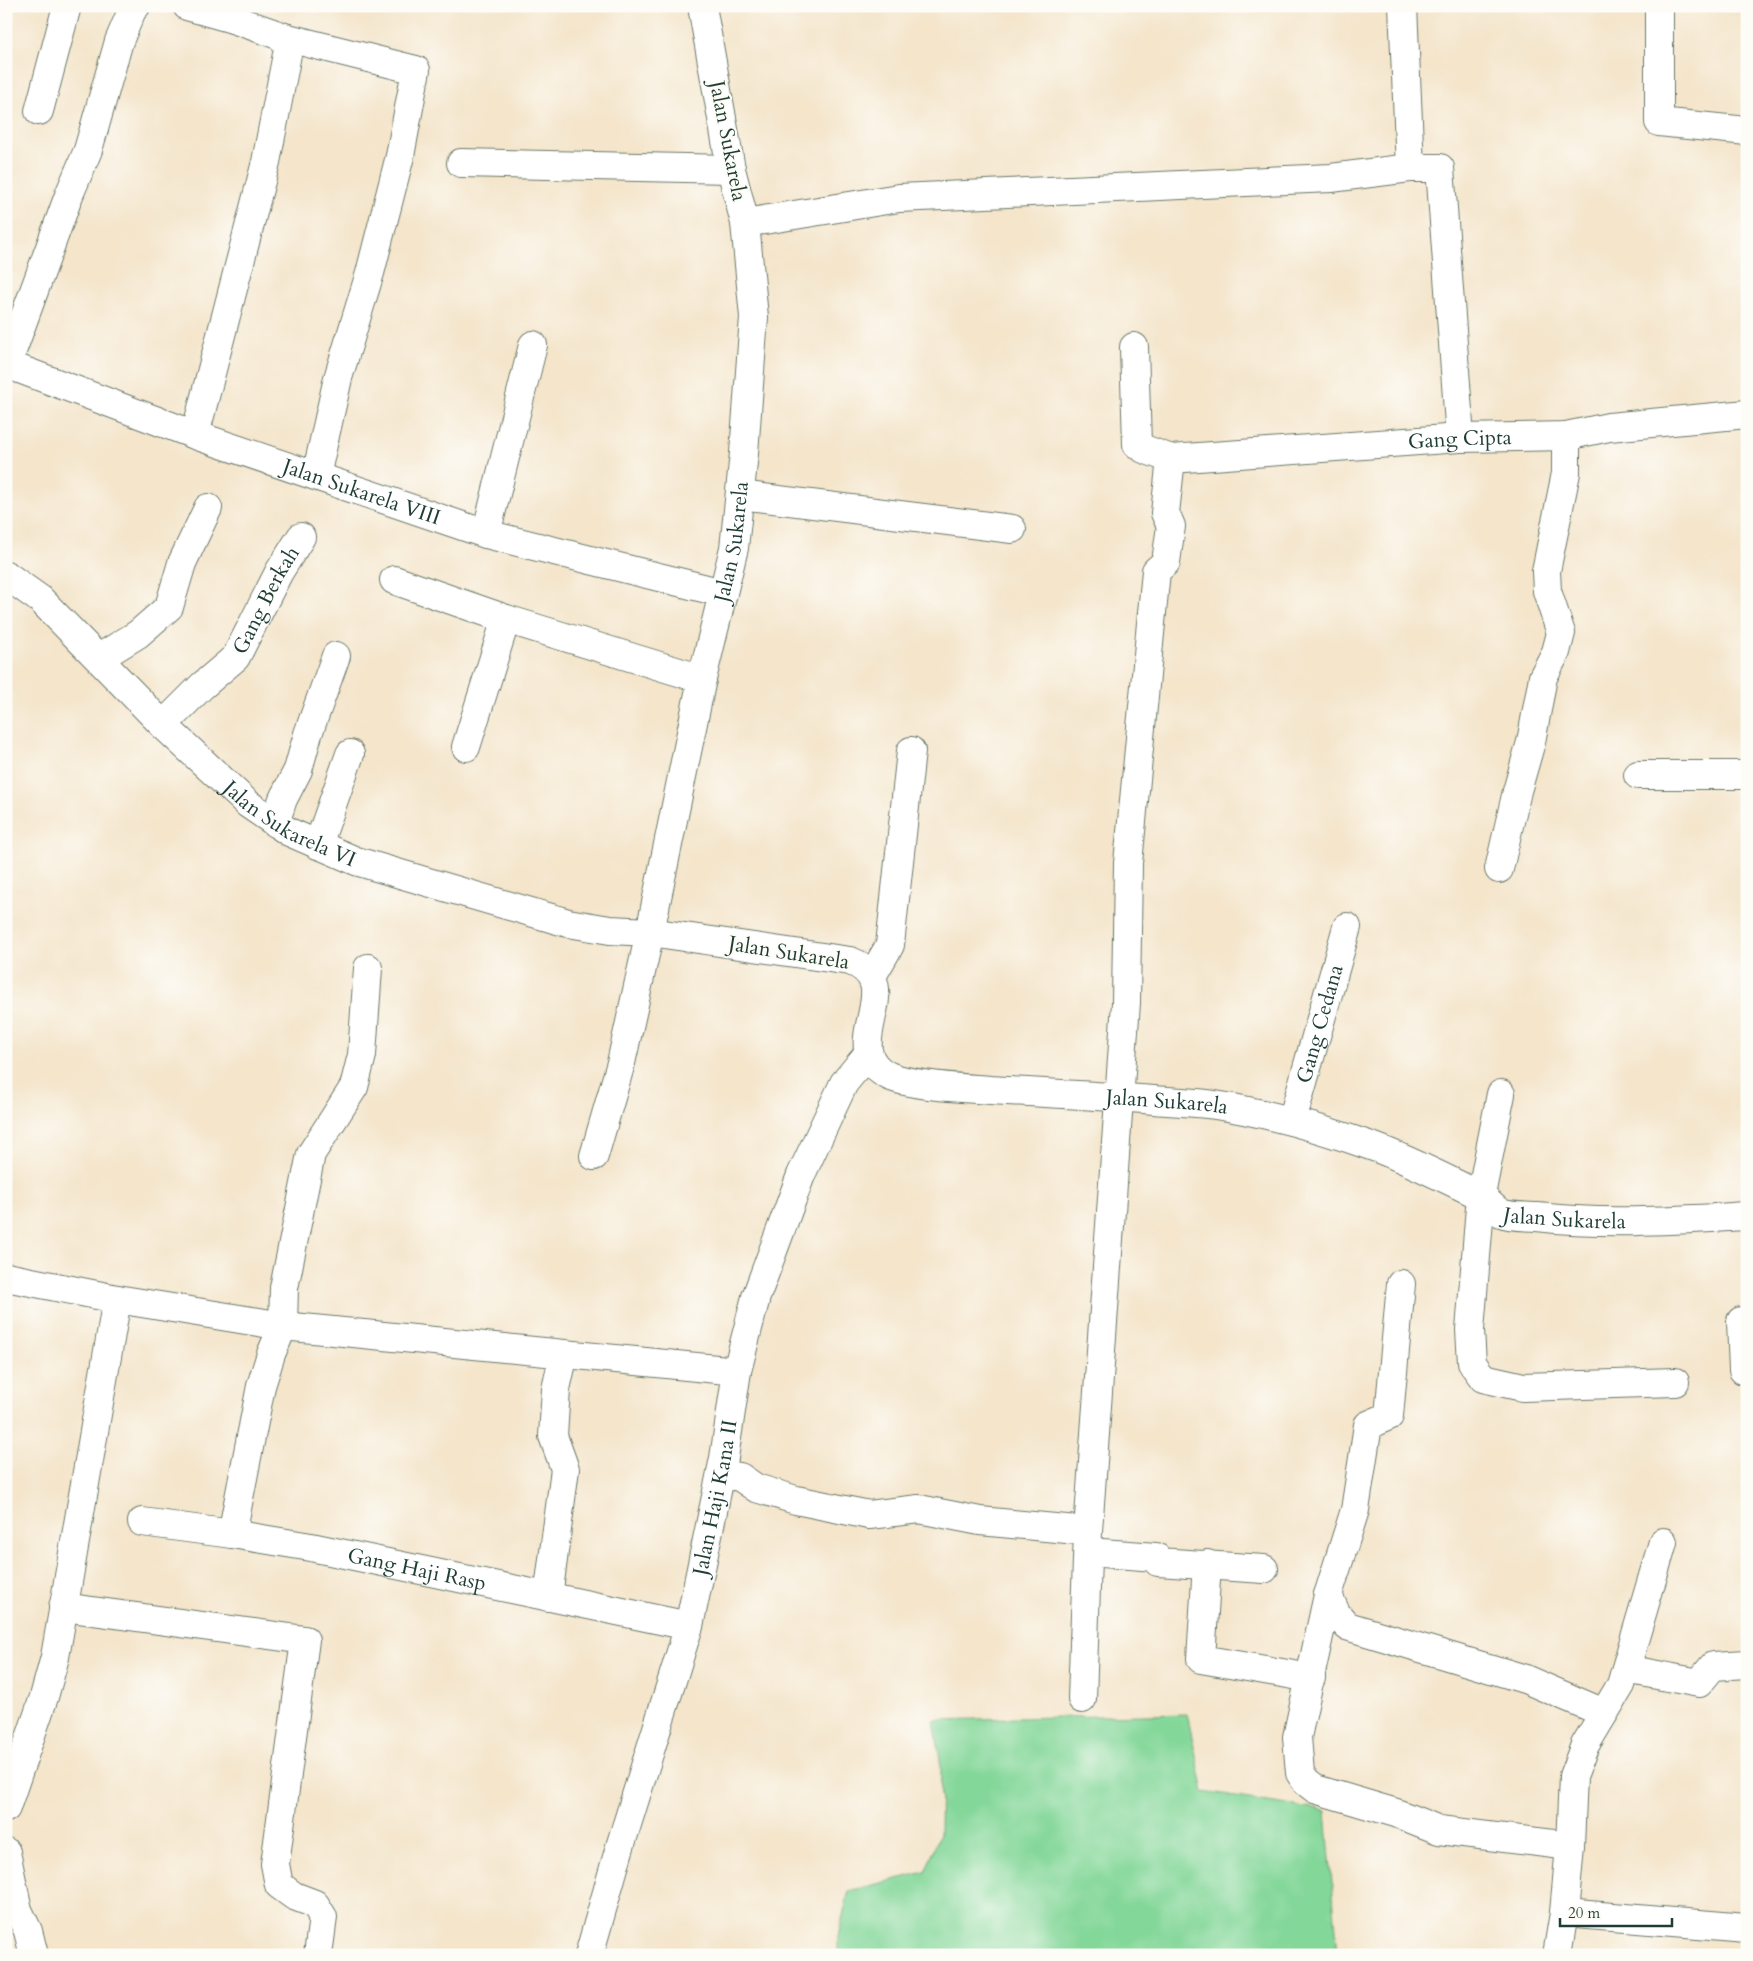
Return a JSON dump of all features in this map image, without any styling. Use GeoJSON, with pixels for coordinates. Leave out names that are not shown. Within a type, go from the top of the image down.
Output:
{"type":"FeatureCollection","features":[{"type":"Feature","properties":{"kind":"street"},"geometry":{"type":"LineString","coordinates":[[39,112],[68,6]]}},
{"type":"Feature","properties":{"kind":"street"},"geometry":{"type":"LineString","coordinates":[[7,364],[69,195],[88,150],[119,41],[133,8],[136,6]]}},
{"type":"Feature","properties":{"kind":"street"},"geometry":{"type":"LineString","coordinates":[[187,6],[235,13],[284,37],[416,70],[400,156],[370,273],[338,378],[316,476]]}},
{"type":"Feature","properties":{"kind":"street","name":"Jalan Sukarela"},"geometry":{"type":"LineString","coordinates":[[702,6],[731,168],[746,223],[754,317],[750,391],[734,548],[702,679],[650,932],[850,961],[862,965],[872,976],[875,986],[875,1001],[867,1038],[868,1054],[875,1066],[886,1074],[900,1080],[972,1088],[1215,1105],[1292,1121],[1376,1148],[1481,1195],[1502,1213],[1576,1221],[1644,1221],[1747,1216]]}},
{"type":"Feature","properties":{"kind":"street"},"geometry":{"type":"LineString","coordinates":[[1403,6],[1410,168]]}},
{"type":"Feature","properties":{"kind":"street"},"geometry":{"type":"LineString","coordinates":[[1659,6],[1659,122],[1747,131]]}},
{"type":"Feature","properties":{"kind":"street"},"geometry":{"type":"LineString","coordinates":[[195,435],[266,162],[288,49],[284,37]]}},
{"type":"Feature","properties":{"kind":"street"},"geometry":{"type":"LineString","coordinates":[[461,163],[731,168]]}},
{"type":"Feature","properties":{"kind":"street"},"geometry":{"type":"LineString","coordinates":[[746,223],[899,198],[1331,178],[1410,168],[1440,168],[1460,438]]}},
{"type":"Feature","properties":{"kind":"street"},"geometry":{"type":"LineString","coordinates":[[486,534],[533,345]]}},
{"type":"Feature","properties":{"kind":"street"},"geometry":{"type":"LineString","coordinates":[[1082,1699],[1088,1542],[1126,1003],[1128,863],[1156,571],[1166,562],[1171,526],[1165,512],[1171,459],[1144,449],[1137,444],[1134,347]]}},
{"type":"Feature","properties":{"kind":"street","name":"Jalan Sukarela VIII"},"geometry":{"type":"LineString","coordinates":[[7,364],[195,435],[486,534],[723,593]]}},
{"type":"Feature","properties":{"kind":"street","name":"Gang Cipta"},"geometry":{"type":"LineString","coordinates":[[1171,459],[1460,438],[1566,436],[1609,427],[1747,414]]}},
{"type":"Feature","properties":{"kind":"street"},"geometry":{"type":"LineString","coordinates":[[1500,869],[1517,790],[1531,742],[1543,678],[1556,652],[1561,633],[1547,591],[1546,572],[1566,473],[1566,436]]}},
{"type":"Feature","properties":{"kind":"street"},"geometry":{"type":"LineString","coordinates":[[740,495],[1012,529]]}},
{"type":"Feature","properties":{"kind":"street"},"geometry":{"type":"LineString","coordinates":[[98,658],[138,634],[169,607],[182,563],[208,508]]}},
{"type":"Feature","properties":{"kind":"street","name":"Gang Berkah"},"geometry":{"type":"LineString","coordinates":[[164,725],[202,686],[236,657],[278,572],[301,537]]}},
{"type":"Feature","properties":{"kind":"street","name":"Jalan Sukarela VI"},"geometry":{"type":"LineString","coordinates":[[6,575],[41,600],[164,725],[248,804],[289,832],[356,862],[568,923],[610,930],[650,932]]}},
{"type":"Feature","properties":{"kind":"street"},"geometry":{"type":"LineString","coordinates":[[394,580],[506,619],[702,679]]}},
{"type":"Feature","properties":{"kind":"street"},"geometry":{"type":"LineString","coordinates":[[466,747],[506,619]]}},
{"type":"Feature","properties":{"kind":"street"},"geometry":{"type":"LineString","coordinates":[[275,823],[283,799],[298,770],[308,734],[336,656]]}},
{"type":"Feature","properties":{"kind":"street"},"geometry":{"type":"LineString","coordinates":[[872,976],[890,945],[911,751]]}},
{"type":"Feature","properties":{"kind":"street"},"geometry":{"type":"LineString","coordinates":[[318,845],[350,754]]}},
{"type":"Feature","properties":{"kind":"street"},"geometry":{"type":"LineString","coordinates":[[1638,775],[1747,775]]}},
{"type":"Feature","properties":{"kind":"street","name":"Gang Cedana"},"geometry":{"type":"LineString","coordinates":[[1292,1121],[1347,927]]}},
{"type":"Feature","properties":{"kind":"street"},"geometry":{"type":"LineString","coordinates":[[594,1156],[621,1063],[650,932]]}},
{"type":"Feature","properties":{"kind":"street"},"geometry":{"type":"LineString","coordinates":[[232,1534],[261,1386],[270,1354],[283,1326],[284,1288],[311,1154],[354,1088],[362,1055],[368,968]]}},
{"type":"Feature","properties":{"kind":"street","name":"Jalan Haji Kana II"},"geometry":{"type":"LineString","coordinates":[[589,1955],[619,1850],[689,1626],[721,1474],[737,1371],[756,1297],[801,1175],[844,1083],[868,1054]]}},
{"type":"Feature","properties":{"kind":"street"},"geometry":{"type":"LineString","coordinates":[[1500,1094],[1481,1195],[1470,1330],[1472,1363],[1483,1378],[1523,1386],[1675,1382]]}},
{"type":"Feature","properties":{"kind":"street"},"geometry":{"type":"LineString","coordinates":[[6,1277],[117,1299],[283,1326],[737,1371]]}},
{"type":"Feature","properties":{"kind":"street"},"geometry":{"type":"LineString","coordinates":[[1401,1284],[1389,1416],[1368,1425],[1355,1510],[1328,1595],[1297,1736],[1300,1773],[1306,1782],[1315,1789],[1396,1813],[1439,1830],[1570,1846]]}},
{"type":"Feature","properties":{"kind":"street"},"geometry":{"type":"LineString","coordinates":[[6,1808],[53,1665],[117,1299]]}},
{"type":"Feature","properties":{"kind":"street"},"geometry":{"type":"LineString","coordinates":[[1743,1370],[1741,1321],[1747,1320]]}},
{"type":"Feature","properties":{"kind":"street"},"geometry":{"type":"LineString","coordinates":[[548,1597],[564,1468],[553,1436],[556,1388],[564,1354]]}},
{"type":"Feature","properties":{"kind":"street"},"geometry":{"type":"LineString","coordinates":[[721,1474],[740,1477],[756,1488],[796,1500],[870,1515],[919,1510],[1088,1542],[1156,1557],[1158,1562],[1264,1569]]}},
{"type":"Feature","properties":{"kind":"street","name":"Gang Haji Rasp"},"geometry":{"type":"LineString","coordinates":[[142,1522],[311,1547],[689,1626]]}},
{"type":"Feature","properties":{"kind":"street"},"geometry":{"type":"LineString","coordinates":[[1557,1955],[1564,1913],[1570,1846],[1573,1776],[1585,1745],[1621,1685],[1662,1542]]}},
{"type":"Feature","properties":{"kind":"street"},"geometry":{"type":"LineString","coordinates":[[1207,1564],[1201,1659],[1310,1678]]}},
{"type":"Feature","properties":{"kind":"street"},"geometry":{"type":"LineString","coordinates":[[1328,1595],[1336,1613],[1346,1626],[1525,1679],[1604,1713]]}},
{"type":"Feature","properties":{"kind":"street"},"geometry":{"type":"LineString","coordinates":[[63,1607],[305,1640],[275,1864],[279,1885],[294,1896],[315,1904],[323,1918],[318,1955]]}},
{"type":"Feature","properties":{"kind":"street"},"geometry":{"type":"LineString","coordinates":[[1626,1669],[1699,1683],[1714,1666],[1747,1664]]}},
{"type":"Feature","properties":{"kind":"street"},"geometry":{"type":"LineString","coordinates":[[6,1852],[18,1910],[28,1931],[34,1955]]}},
{"type":"Feature","properties":{"kind":"street"},"geometry":{"type":"LineString","coordinates":[[1564,1913],[1747,1928]]}},
{"type":"Feature","properties":{"kind":"green space"},"geometry":{"type":"Polygon","coordinates":[[[1187,1714],[1204,1792],[1326,1811],[1338,1955],[838,1955],[838,1936],[849,1891],[925,1872],[940,1834],[941,1767],[934,1720],[1187,1714]]]}}]}
